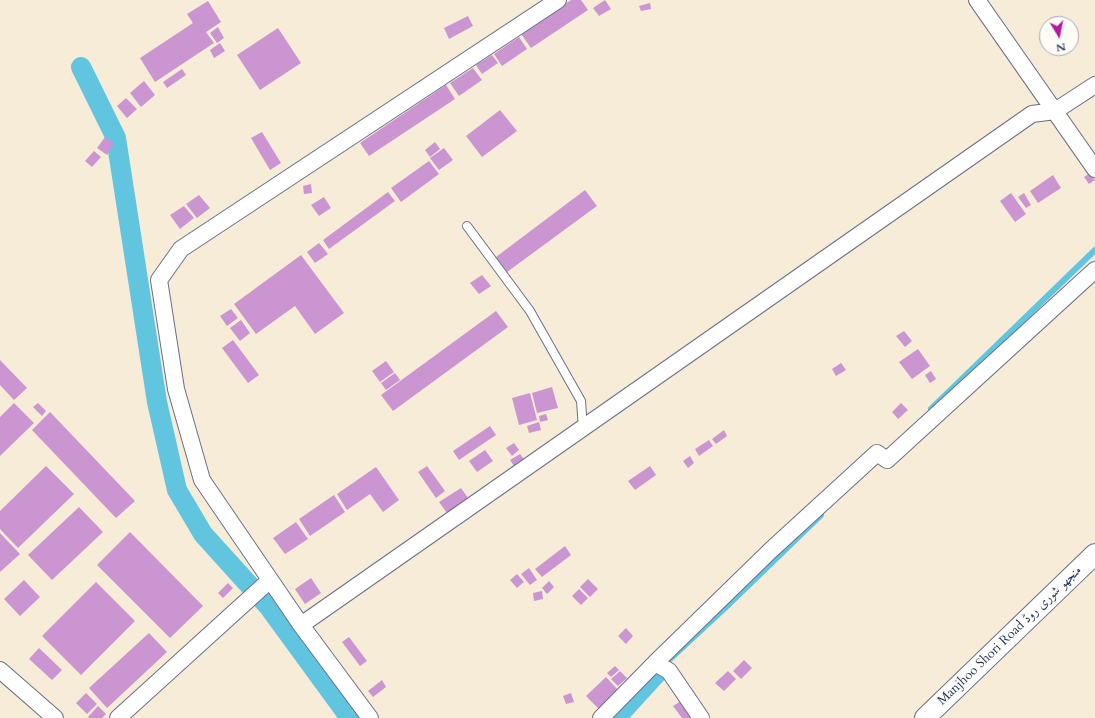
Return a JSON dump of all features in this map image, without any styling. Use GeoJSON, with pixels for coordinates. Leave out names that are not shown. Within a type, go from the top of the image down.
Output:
{"type":"FeatureCollection","features":[{"type":"Feature","properties":{"kind":"street"},"geometry":{"type":"LineString","coordinates":[[370,718],[270,580],[202,480],[176,389],[159,280],[181,249],[558,0]]}},
{"type":"Feature","properties":{"kind":"street"},"geometry":{"type":"LineString","coordinates":[[977,0],[1095,169]]}},
{"type":"Feature","properties":{"kind":"street"},"geometry":{"type":"LineString","coordinates":[[302,625],[1032,114],[1055,111],[1095,85]]}},
{"type":"Feature","properties":{"kind":"street"},"geometry":{"type":"LineString","coordinates":[[601,718],[654,663],[771,550],[882,456],[1095,270]]}},
{"type":"Feature","properties":{"kind":"street","name":"Manjhoo Shori Road منجھو شوری روڈ"},"geometry":{"type":"LineString","coordinates":[[925,718],[1095,554]]}},
{"type":"Feature","properties":{"kind":"street"},"geometry":{"type":"LineString","coordinates":[[118,718],[270,580]]}},
{"type":"Feature","properties":{"kind":"street"},"geometry":{"type":"LineString","coordinates":[[654,663],[669,671],[702,718]]}},
{"type":"Feature","properties":{"kind":"street"},"geometry":{"type":"LineString","coordinates":[[0,670],[55,718]]}},
{"type":"Feature","properties":{"kind":"lane"},"geometry":{"type":"LineString","coordinates":[[467,226],[530,311],[580,401],[583,429]]}},
{"type":"Feature","properties":{"kind":"building"},"geometry":{"type":"Polygon","coordinates":[[[571,0],[581,0],[588,10],[531,48],[521,34],[571,0]]]}},
{"type":"Feature","properties":{"kind":"building"},"geometry":{"type":"Polygon","coordinates":[[[605,0],[611,9],[599,16],[593,8],[605,0]]]}},
{"type":"Feature","properties":{"kind":"building"},"geometry":{"type":"Polygon","coordinates":[[[208,1],[221,22],[206,32],[214,43],[155,82],[140,58],[193,23],[187,14],[208,1]]]}},
{"type":"Feature","properties":{"kind":"building"},"geometry":{"type":"Polygon","coordinates":[[[650,3],[651,9],[641,11],[639,6],[650,3]]]}},
{"type":"Feature","properties":{"kind":"building"},"geometry":{"type":"Polygon","coordinates":[[[468,16],[473,26],[449,39],[444,28],[468,16]]]}},
{"type":"Feature","properties":{"kind":"building"},"geometry":{"type":"Polygon","coordinates":[[[218,27],[224,38],[217,43],[210,33],[218,27]]]}},
{"type":"Feature","properties":{"kind":"building"},"geometry":{"type":"Polygon","coordinates":[[[278,28],[301,63],[260,90],[237,55],[278,28]]]}},
{"type":"Feature","properties":{"kind":"building"},"geometry":{"type":"Polygon","coordinates":[[[519,37],[527,49],[502,66],[494,54],[519,37]]]}},
{"type":"Feature","properties":{"kind":"building"},"geometry":{"type":"Polygon","coordinates":[[[220,43],[225,51],[214,58],[210,50],[220,43]]]}},
{"type":"Feature","properties":{"kind":"building"},"geometry":{"type":"Polygon","coordinates":[[[492,55],[498,63],[482,74],[476,65],[492,55]]]}},
{"type":"Feature","properties":{"kind":"building"},"geometry":{"type":"Polygon","coordinates":[[[473,68],[482,80],[459,96],[450,83],[473,68]]]}},
{"type":"Feature","properties":{"kind":"building"},"geometry":{"type":"Polygon","coordinates":[[[182,69],[186,75],[167,88],[163,82],[182,69]]]}},
{"type":"Feature","properties":{"kind":"building"},"geometry":{"type":"Polygon","coordinates":[[[144,81],[155,95],[141,107],[130,93],[144,81]]]}},
{"type":"Feature","properties":{"kind":"building"},"geometry":{"type":"Polygon","coordinates":[[[446,85],[455,99],[369,156],[360,143],[446,85]]]}},
{"type":"Feature","properties":{"kind":"building"},"geometry":{"type":"Polygon","coordinates":[[[126,98],[137,109],[127,118],[117,106],[126,98]]]}},
{"type":"Feature","properties":{"kind":"building"},"geometry":{"type":"Polygon","coordinates":[[[500,110],[517,131],[482,157],[466,136],[500,110]]]}},
{"type":"Feature","properties":{"kind":"building"},"geometry":{"type":"Polygon","coordinates":[[[262,132],[281,163],[270,170],[251,138],[262,132]]]}},
{"type":"Feature","properties":{"kind":"building"},"geometry":{"type":"Polygon","coordinates":[[[105,137],[114,143],[107,155],[97,148],[105,137]]]}},
{"type":"Feature","properties":{"kind":"building"},"geometry":{"type":"Polygon","coordinates":[[[435,142],[440,149],[430,157],[425,150],[435,142]]]}},
{"type":"Feature","properties":{"kind":"building"},"geometry":{"type":"Polygon","coordinates":[[[444,148],[453,160],[439,170],[430,158],[444,148]]]}},
{"type":"Feature","properties":{"kind":"building"},"geometry":{"type":"Polygon","coordinates":[[[94,151],[101,157],[92,167],[85,161],[94,151]]]}},
{"type":"Feature","properties":{"kind":"building"},"geometry":{"type":"Polygon","coordinates":[[[429,161],[439,174],[401,202],[391,188],[429,161]]]}},
{"type":"Feature","properties":{"kind":"building"},"geometry":{"type":"Polygon","coordinates":[[[1090,173],[1095,180],[1089,184],[1084,177],[1090,173]]]}},
{"type":"Feature","properties":{"kind":"building"},"geometry":{"type":"Polygon","coordinates":[[[1053,175],[1061,188],[1038,203],[1030,191],[1053,175]]]}},
{"type":"Feature","properties":{"kind":"building"},"geometry":{"type":"Polygon","coordinates":[[[311,184],[312,193],[304,194],[303,186],[311,184]]]}},
{"type":"Feature","properties":{"kind":"building"},"geometry":{"type":"Polygon","coordinates":[[[585,190],[597,206],[507,272],[496,257],[585,190]]]}},
{"type":"Feature","properties":{"kind":"building"},"geometry":{"type":"Polygon","coordinates":[[[388,192],[395,201],[329,249],[323,240],[388,192]]]}},
{"type":"Feature","properties":{"kind":"building"},"geometry":{"type":"Polygon","coordinates":[[[1011,193],[1026,214],[1015,222],[1000,201],[1011,193]]]}},
{"type":"Feature","properties":{"kind":"building"},"geometry":{"type":"Polygon","coordinates":[[[1024,193],[1031,205],[1026,208],[1018,197],[1024,193]]]}},
{"type":"Feature","properties":{"kind":"building"},"geometry":{"type":"Polygon","coordinates":[[[199,195],[210,208],[197,218],[186,204],[199,195]]]}},
{"type":"Feature","properties":{"kind":"building"},"geometry":{"type":"Polygon","coordinates":[[[324,197],[331,208],[319,216],[311,205],[324,197]]]}},
{"type":"Feature","properties":{"kind":"building"},"geometry":{"type":"Polygon","coordinates":[[[184,206],[194,218],[180,229],[170,215],[184,206]]]}},
{"type":"Feature","properties":{"kind":"building"},"geometry":{"type":"Polygon","coordinates":[[[319,243],[328,254],[315,263],[307,252],[319,243]]]}},
{"type":"Feature","properties":{"kind":"building"},"geometry":{"type":"Polygon","coordinates":[[[301,255],[344,313],[315,334],[295,306],[256,334],[234,304],[301,255]]]}},
{"type":"Feature","properties":{"kind":"building"},"geometry":{"type":"Polygon","coordinates":[[[482,275],[491,286],[479,294],[470,283],[482,275]]]}},
{"type":"Feature","properties":{"kind":"building"},"geometry":{"type":"Polygon","coordinates":[[[231,309],[238,318],[227,326],[220,316],[231,309]]]}},
{"type":"Feature","properties":{"kind":"building"},"geometry":{"type":"Polygon","coordinates":[[[496,311],[508,327],[393,411],[381,395],[496,311]]]}},
{"type":"Feature","properties":{"kind":"building"},"geometry":{"type":"Polygon","coordinates":[[[241,320],[250,333],[240,341],[230,328],[241,320]]]}},
{"type":"Feature","properties":{"kind":"building"},"geometry":{"type":"Polygon","coordinates":[[[904,331],[912,341],[905,347],[896,336],[904,331]]]}},
{"type":"Feature","properties":{"kind":"building"},"geometry":{"type":"Polygon","coordinates":[[[233,340],[259,375],[248,383],[222,348],[233,340]]]}},
{"type":"Feature","properties":{"kind":"building"},"geometry":{"type":"Polygon","coordinates":[[[918,349],[930,366],[912,379],[899,362],[918,349]]]}},
{"type":"Feature","properties":{"kind":"building"},"geometry":{"type":"Polygon","coordinates":[[[0,360],[27,388],[14,400],[0,385],[0,360]]]}},
{"type":"Feature","properties":{"kind":"building"},"geometry":{"type":"Polygon","coordinates":[[[386,361],[394,372],[380,382],[372,371],[386,361]]]}},
{"type":"Feature","properties":{"kind":"building"},"geometry":{"type":"Polygon","coordinates":[[[841,363],[846,370],[836,376],[832,369],[841,363]]]}},
{"type":"Feature","properties":{"kind":"building"},"geometry":{"type":"Polygon","coordinates":[[[931,371],[936,379],[930,383],[925,375],[931,371]]]}},
{"type":"Feature","properties":{"kind":"building"},"geometry":{"type":"Polygon","coordinates":[[[395,373],[400,380],[386,390],[381,383],[395,373]]]}},
{"type":"Feature","properties":{"kind":"building"},"geometry":{"type":"Polygon","coordinates":[[[552,387],[558,408],[537,413],[532,393],[552,387]]]}},
{"type":"Feature","properties":{"kind":"building"},"geometry":{"type":"Polygon","coordinates":[[[530,393],[537,420],[519,425],[512,398],[530,393]]]}},
{"type":"Feature","properties":{"kind":"building"},"geometry":{"type":"Polygon","coordinates":[[[14,403],[34,423],[0,456],[0,417],[14,403]]]}},
{"type":"Feature","properties":{"kind":"building"},"geometry":{"type":"Polygon","coordinates":[[[38,403],[46,411],[42,416],[33,407],[38,403]]]}},
{"type":"Feature","properties":{"kind":"building"},"geometry":{"type":"Polygon","coordinates":[[[901,403],[908,410],[898,419],[892,412],[901,403]]]}},
{"type":"Feature","properties":{"kind":"building"},"geometry":{"type":"Polygon","coordinates":[[[50,412],[135,501],[116,518],[32,430],[50,412]]]}},
{"type":"Feature","properties":{"kind":"building"},"geometry":{"type":"Polygon","coordinates":[[[546,414],[548,420],[540,422],[539,416],[546,414]]]}},
{"type":"Feature","properties":{"kind":"building"},"geometry":{"type":"Polygon","coordinates":[[[539,422],[541,430],[529,433],[527,426],[539,422]]]}},
{"type":"Feature","properties":{"kind":"building"},"geometry":{"type":"Polygon","coordinates":[[[490,426],[496,435],[459,460],[453,451],[490,426]]]}},
{"type":"Feature","properties":{"kind":"building"},"geometry":{"type":"Polygon","coordinates":[[[724,430],[727,436],[716,444],[712,439],[724,430]]]}},
{"type":"Feature","properties":{"kind":"building"},"geometry":{"type":"Polygon","coordinates":[[[709,440],[713,446],[699,456],[695,449],[709,440]]]}},
{"type":"Feature","properties":{"kind":"building"},"geometry":{"type":"Polygon","coordinates":[[[514,443],[519,450],[512,456],[506,448],[514,443]]]}},
{"type":"Feature","properties":{"kind":"building"},"geometry":{"type":"Polygon","coordinates":[[[485,450],[493,461],[477,472],[469,461],[485,450]]]}},
{"type":"Feature","properties":{"kind":"building"},"geometry":{"type":"Polygon","coordinates":[[[520,454],[524,459],[514,466],[510,460],[520,454]]]}},
{"type":"Feature","properties":{"kind":"building"},"geometry":{"type":"Polygon","coordinates":[[[690,456],[694,463],[688,468],[683,461],[690,456]]]}},
{"type":"Feature","properties":{"kind":"building"},"geometry":{"type":"Polygon","coordinates":[[[46,466],[74,494],[18,548],[0,529],[0,511],[46,466]]]}},
{"type":"Feature","properties":{"kind":"building"},"geometry":{"type":"Polygon","coordinates":[[[427,466],[445,491],[436,498],[418,472],[427,466]]]}},
{"type":"Feature","properties":{"kind":"building"},"geometry":{"type":"Polygon","coordinates":[[[650,466],[656,475],[635,490],[628,481],[650,466]]]}},
{"type":"Feature","properties":{"kind":"building"},"geometry":{"type":"Polygon","coordinates":[[[376,467],[399,500],[383,512],[370,494],[347,510],[337,494],[376,467]]]}},
{"type":"Feature","properties":{"kind":"building"},"geometry":{"type":"Polygon","coordinates":[[[461,488],[468,498],[447,513],[439,502],[461,488]]]}},
{"type":"Feature","properties":{"kind":"building"},"geometry":{"type":"Polygon","coordinates":[[[334,495],[345,512],[310,536],[299,519],[334,495]]]}},
{"type":"Feature","properties":{"kind":"building"},"geometry":{"type":"Polygon","coordinates":[[[79,507],[103,532],[52,580],[28,555],[79,507]]]}},
{"type":"Feature","properties":{"kind":"building"},"geometry":{"type":"Polygon","coordinates":[[[296,522],[308,539],[285,554],[273,538],[296,522]]]}},
{"type":"Feature","properties":{"kind":"building"},"geometry":{"type":"Polygon","coordinates":[[[130,532],[203,606],[170,638],[97,565],[130,532]]]}},
{"type":"Feature","properties":{"kind":"building"},"geometry":{"type":"Polygon","coordinates":[[[0,533],[20,554],[0,572],[0,533]]]}},
{"type":"Feature","properties":{"kind":"building"},"geometry":{"type":"Polygon","coordinates":[[[565,546],[571,555],[542,577],[535,569],[565,546]]]}},
{"type":"Feature","properties":{"kind":"building"},"geometry":{"type":"Polygon","coordinates":[[[529,568],[537,580],[530,585],[521,574],[529,568]]]}},
{"type":"Feature","properties":{"kind":"building"},"geometry":{"type":"Polygon","coordinates":[[[517,574],[524,582],[517,588],[510,580],[517,574]]]}},
{"type":"Feature","properties":{"kind":"building"},"geometry":{"type":"Polygon","coordinates":[[[311,578],[321,593],[305,604],[295,589],[311,578]]]}},
{"type":"Feature","properties":{"kind":"building"},"geometry":{"type":"Polygon","coordinates":[[[588,579],[598,589],[590,597],[580,587],[588,579]]]}},
{"type":"Feature","properties":{"kind":"building"},"geometry":{"type":"Polygon","coordinates":[[[24,580],[40,597],[20,616],[4,599],[24,580]]]}},
{"type":"Feature","properties":{"kind":"building"},"geometry":{"type":"Polygon","coordinates":[[[549,581],[554,587],[547,594],[542,588],[549,581]]]}},
{"type":"Feature","properties":{"kind":"building"},"geometry":{"type":"Polygon","coordinates":[[[96,582],[135,621],[81,675],[42,636],[96,582]]]}},
{"type":"Feature","properties":{"kind":"building"},"geometry":{"type":"Polygon","coordinates":[[[228,583],[233,588],[223,598],[218,593],[228,583]]]}},
{"type":"Feature","properties":{"kind":"building"},"geometry":{"type":"Polygon","coordinates":[[[579,589],[588,598],[581,605],[572,596],[579,589]]]}},
{"type":"Feature","properties":{"kind":"building"},"geometry":{"type":"Polygon","coordinates":[[[542,591],[543,599],[534,601],[533,593],[542,591]]]}},
{"type":"Feature","properties":{"kind":"building"},"geometry":{"type":"Polygon","coordinates":[[[626,628],[633,636],[626,644],[618,636],[626,628]]]}},
{"type":"Feature","properties":{"kind":"building"},"geometry":{"type":"Polygon","coordinates":[[[149,633],[167,652],[107,708],[89,688],[149,633]]]}},
{"type":"Feature","properties":{"kind":"building"},"geometry":{"type":"Polygon","coordinates":[[[349,637],[367,661],[360,666],[342,642],[349,637]]]}},
{"type":"Feature","properties":{"kind":"building"},"geometry":{"type":"Polygon","coordinates":[[[39,648],[62,670],[52,680],[29,659],[39,648]]]}},
{"type":"Feature","properties":{"kind":"building"},"geometry":{"type":"Polygon","coordinates":[[[744,660],[752,668],[741,679],[733,671],[744,660]]]}},
{"type":"Feature","properties":{"kind":"building"},"geometry":{"type":"Polygon","coordinates":[[[615,666],[619,670],[611,677],[607,673],[615,666]]]}},
{"type":"Feature","properties":{"kind":"building"},"geometry":{"type":"Polygon","coordinates":[[[620,671],[627,678],[618,686],[611,679],[620,671]]]}},
{"type":"Feature","properties":{"kind":"building"},"geometry":{"type":"Polygon","coordinates":[[[728,671],[736,679],[724,691],[715,683],[728,671]]]}},
{"type":"Feature","properties":{"kind":"building"},"geometry":{"type":"Polygon","coordinates":[[[606,677],[619,691],[599,709],[586,696],[606,677]]]}},
{"type":"Feature","properties":{"kind":"building"},"geometry":{"type":"Polygon","coordinates":[[[382,680],[386,687],[373,697],[368,691],[382,680]]]}},
{"type":"Feature","properties":{"kind":"building"},"geometry":{"type":"Polygon","coordinates":[[[86,693],[97,704],[87,714],[76,703],[86,693]]]}},
{"type":"Feature","properties":{"kind":"building"},"geometry":{"type":"Polygon","coordinates":[[[571,693],[574,702],[566,704],[563,696],[571,693]]]}},
{"type":"Feature","properties":{"kind":"building"},"geometry":{"type":"Polygon","coordinates":[[[681,701],[692,716],[689,718],[682,718],[673,706],[681,701]]]}},
{"type":"Feature","properties":{"kind":"building"},"geometry":{"type":"Polygon","coordinates":[[[98,706],[106,714],[102,718],[89,718],[88,717],[98,706]]]}},
{"type":"Feature","properties":{"kind":"waterway"},"geometry":{"type":"LineString","coordinates":[[81,67],[116,138],[157,402],[177,490],[203,534],[269,607],[350,718]]}},
{"type":"Feature","properties":{"kind":"waterway"},"geometry":{"type":"LineString","coordinates":[[931,409],[1095,250]]}},
{"type":"Feature","properties":{"kind":"waterway"},"geometry":{"type":"LineString","coordinates":[[670,659],[821,515]]}},
{"type":"Feature","properties":{"kind":"waterway"},"geometry":{"type":"LineString","coordinates":[[616,718],[658,672]]}}]}
